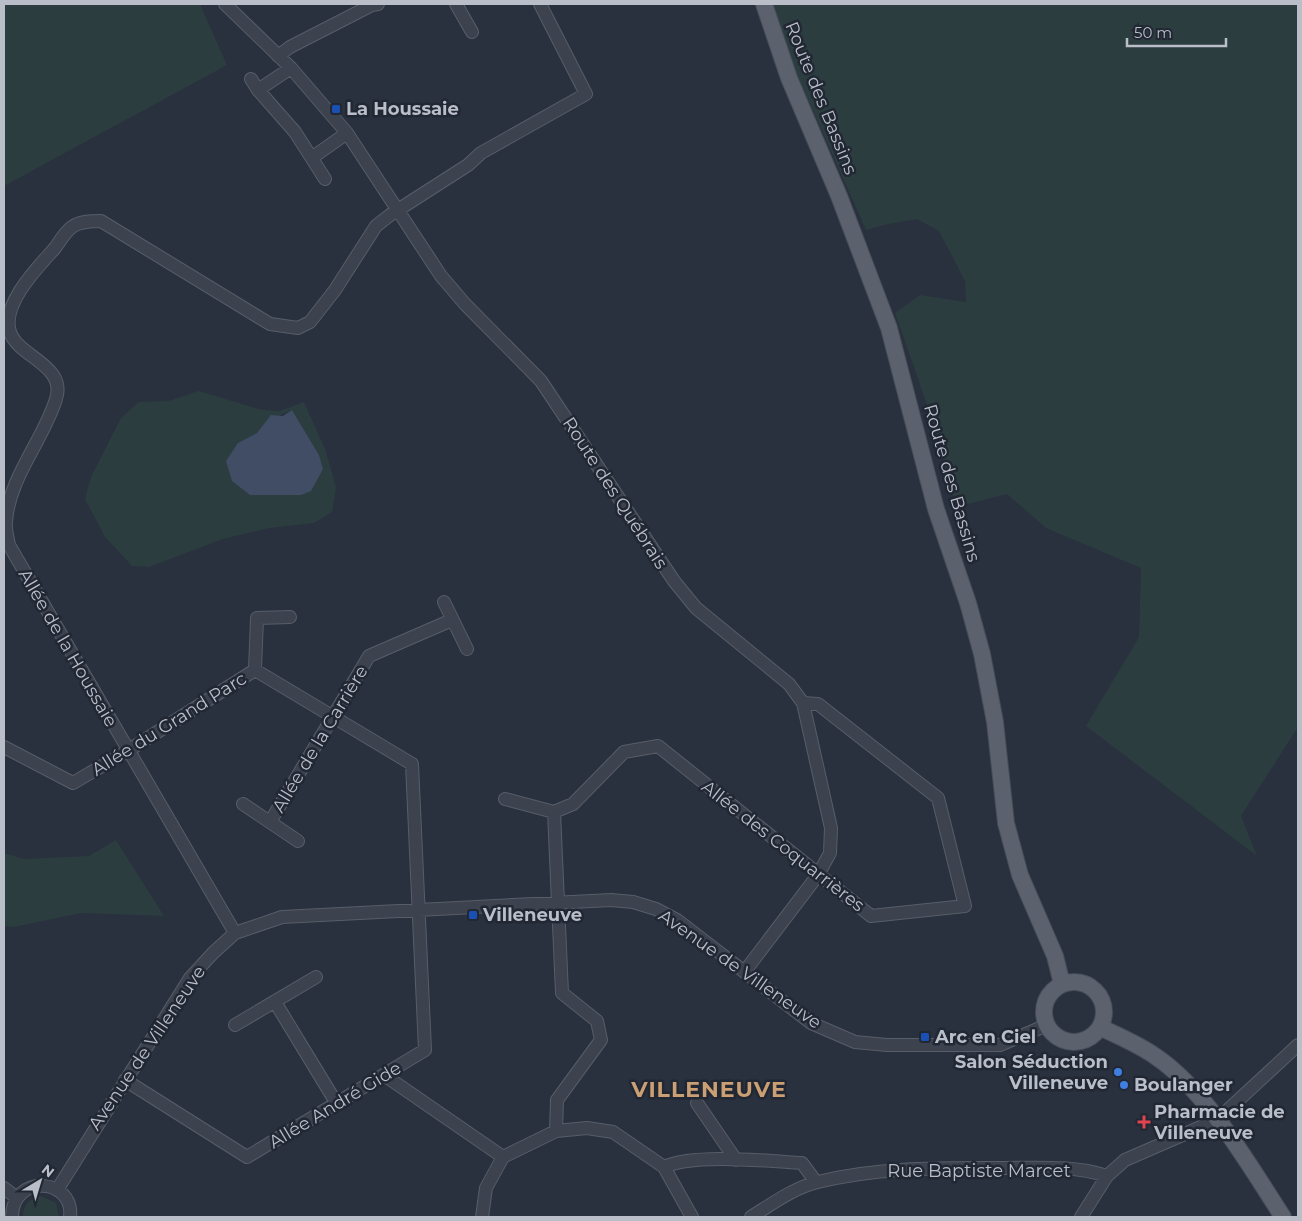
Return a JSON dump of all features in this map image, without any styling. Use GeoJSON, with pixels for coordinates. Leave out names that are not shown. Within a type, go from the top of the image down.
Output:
{"type":"FeatureCollection","features":[{"type":"Feature","properties":{"kind":"main road","name":"Route des Bassins"},"geometry":{"type":"LineString","coordinates":[[764,4],[789,78],[839,196],[889,328],[936,510],[968,603],[982,654],[995,722],[1006,823],[1020,875],[1055,956],[1062,984]]}},
{"type":"Feature","properties":{"kind":"main road"},"geometry":{"type":"LineString","coordinates":[[1081,982],[1097,992],[1104,1010],[1100,1027],[1092,1036],[1074,1042],[1055,1036],[1047,1026],[1044,1008],[1047,998],[1062,984],[1081,982]]}},
{"type":"Feature","properties":{"kind":"main road"},"geometry":{"type":"LineString","coordinates":[[1100,1027],[1154,1056],[1174,1071],[1192,1089],[1236,1145],[1283,1217]]}},
{"type":"Feature","properties":{"kind":"street","name":"Route des Québrais"},"geometry":{"type":"LineString","coordinates":[[225,4],[291,68],[346,132],[441,276],[465,304],[541,381],[674,582],[696,608],[789,684],[803,703]]}},
{"type":"Feature","properties":{"kind":"street"},"geometry":{"type":"LineString","coordinates":[[278,56],[290,47],[368,6],[378,4]]}},
{"type":"Feature","properties":{"kind":"street"},"geometry":{"type":"LineString","coordinates":[[456,4],[472,32]]}},
{"type":"Feature","properties":{"kind":"street","name":"Allée de la Houssaie"},"geometry":{"type":"LineString","coordinates":[[235,933],[9,545],[5,522],[13,494],[24,466],[57,398],[56,383],[50,370],[14,342],[9,330],[8,315],[24,284],[72,227],[85,222],[101,221],[270,324],[298,328],[310,322],[335,290],[376,226],[468,165],[481,154],[586,94],[540,4]]}},
{"type":"Feature","properties":{"kind":"street"},"geometry":{"type":"LineString","coordinates":[[291,68],[254,85],[295,132],[313,157],[325,179]]}},
{"type":"Feature","properties":{"kind":"street"},"geometry":{"type":"LineString","coordinates":[[313,157],[346,132]]}},
{"type":"Feature","properties":{"kind":"street"},"geometry":{"type":"LineString","coordinates":[[444,602],[467,649]]}},
{"type":"Feature","properties":{"kind":"street"},"geometry":{"type":"LineString","coordinates":[[255,670],[257,618],[290,617]]}},
{"type":"Feature","properties":{"kind":"street","name":"Allée de la Carrière"},"geometry":{"type":"LineString","coordinates":[[270,822],[369,656],[452,620]]}},
{"type":"Feature","properties":{"kind":"street","name":"Allée du Grand Parc"},"geometry":{"type":"LineString","coordinates":[[4,747],[73,783],[129,750],[255,670],[412,764],[418,910]]}},
{"type":"Feature","properties":{"kind":"street"},"geometry":{"type":"LineString","coordinates":[[745,971],[818,875],[830,853],[831,828],[803,703]]}},
{"type":"Feature","properties":{"kind":"street","name":"Allée des Coquarrières"},"geometry":{"type":"LineString","coordinates":[[554,812],[573,804],[624,752],[658,746],[871,916],[965,906],[938,798],[818,704],[803,703]]}},
{"type":"Feature","properties":{"kind":"street"},"geometry":{"type":"LineString","coordinates":[[505,799],[554,812],[556,901],[562,993],[597,1020],[600,1040],[556,1100],[556,1131]]}},
{"type":"Feature","properties":{"kind":"street","name":"Allée de la Carrière"},"geometry":{"type":"LineString","coordinates":[[243,804],[298,841]]}},
{"type":"Feature","properties":{"kind":"street","name":"Avenue de Villeneuve"},"geometry":{"type":"LineString","coordinates":[[57,1190],[190,978],[213,952],[235,933],[282,917],[495,907],[556,901],[611,900],[633,902],[656,909],[677,920],[811,1022],[856,1042],[887,1045],[1000,1045],[1047,1026]]}},
{"type":"Feature","properties":{"kind":"street","name":"Allée André Gide"},"geometry":{"type":"LineString","coordinates":[[125,1080],[247,1157],[425,1050],[418,910]]}},
{"type":"Feature","properties":{"kind":"street"},"geometry":{"type":"LineString","coordinates":[[235,1024],[316,977]]}},
{"type":"Feature","properties":{"kind":"street"},"geometry":{"type":"LineString","coordinates":[[275,1002],[337,1104]]}},
{"type":"Feature","properties":{"kind":"street"},"geometry":{"type":"LineString","coordinates":[[1081,1217],[1107,1176],[1125,1160],[1216,1120],[1298,1045]]}},
{"type":"Feature","properties":{"kind":"street"},"geometry":{"type":"LineString","coordinates":[[384,1075],[503,1157]]}},
{"type":"Feature","properties":{"kind":"street"},"geometry":{"type":"LineString","coordinates":[[697,1103],[736,1160]]}},
{"type":"Feature","properties":{"kind":"street"},"geometry":{"type":"LineString","coordinates":[[482,1217],[486,1188],[503,1157],[556,1131],[587,1128],[613,1132],[664,1167],[692,1217]]}},
{"type":"Feature","properties":{"kind":"street"},"geometry":{"type":"LineString","coordinates":[[664,1167],[675,1162],[736,1160],[802,1163],[816,1182]]}},
{"type":"Feature","properties":{"kind":"street","name":"Rue Baptiste Marcet"},"geometry":{"type":"LineString","coordinates":[[751,1217],[793,1191],[816,1182],[872,1172],[968,1168],[1056,1168],[1091,1171],[1107,1176]]}},
{"type":"Feature","properties":{"kind":"street"},"geometry":{"type":"LineString","coordinates":[[12,1217],[13,1206],[17,1198],[31,1187],[49,1186],[57,1190],[69,1204],[70,1217]]}},
{"type":"Feature","properties":{"kind":"street"},"geometry":{"type":"LineString","coordinates":[[4,1188],[17,1198]]}},
{"type":"Feature","properties":{"kind":"shaded area"},"geometry":{"type":"Polygon","coordinates":[[[4,4],[200,4],[227,65],[4,186],[4,4]]]}},
{"type":"Feature","properties":{"kind":"shaded area"},"geometry":{"type":"Polygon","coordinates":[[[772,4],[1298,4],[1298,727],[1241,816],[1257,856],[1086,726],[1139,637],[1141,568],[1046,528],[1007,494],[956,507],[931,416],[895,313],[920,295],[966,302],[965,281],[939,231],[917,219],[866,230],[791,61],[772,4]]]}},
{"type":"Feature","properties":{"kind":"shaded area"},"geometry":{"type":"Polygon","coordinates":[[[199,391],[262,410],[280,411],[304,402],[325,449],[336,487],[332,512],[314,523],[269,528],[223,539],[149,567],[132,566],[105,537],[85,499],[91,477],[121,418],[139,402],[169,401],[199,391]],[[292,410],[276,417],[257,433],[238,443],[289,495],[301,495],[323,469],[319,455],[292,410]]]}},
{"type":"Feature","properties":{"kind":"shaded area"},"geometry":{"type":"Polygon","coordinates":[[[116,840],[164,916],[81,913],[14,927],[4,926],[4,853],[24,859],[89,856],[116,840]]]}},
{"type":"Feature","properties":{"kind":"shaded area"},"geometry":{"type":"Polygon","coordinates":[[[41,1196],[56,1203],[59,1217],[23,1217],[24,1209],[28,1203],[33,1198],[41,1196]]]}},
{"type":"Feature","properties":{"kind":"water"},"geometry":{"type":"Polygon","coordinates":[[[292,410],[319,455],[323,469],[311,491],[301,495],[250,495],[232,481],[226,461],[238,443],[257,433],[271,415],[283,416],[292,410]]]}},
{"type":"Feature","properties":{"kind":"place","name":"La Houssaie"},"geometry":{"type":"Point","coordinates":[336,109]}},
{"type":"Feature","properties":{"kind":"place","name":"Villeneuve"},"geometry":{"type":"Point","coordinates":[473,915]}},
{"type":"Feature","properties":{"kind":"place","name":"Arc en Ciel"},"geometry":{"type":"Point","coordinates":[925,1037]}},
{"type":"Feature","properties":{"kind":"place","name":"Salon Séduction Villeneuve"},"geometry":{"type":"Point","coordinates":[1118,1072]}},
{"type":"Feature","properties":{"kind":"place","name":"Boulanger"},"geometry":{"type":"Point","coordinates":[1124,1085]}},
{"type":"Feature","properties":{"kind":"place","name":"Pharmacie de Villeneuve"},"geometry":{"type":"Point","coordinates":[1144,1122]}},
{"type":"Feature","properties":{"kind":"district","name":"VILLENEUVE"},"geometry":{"type":"Point","coordinates":[709,1089]}}]}
